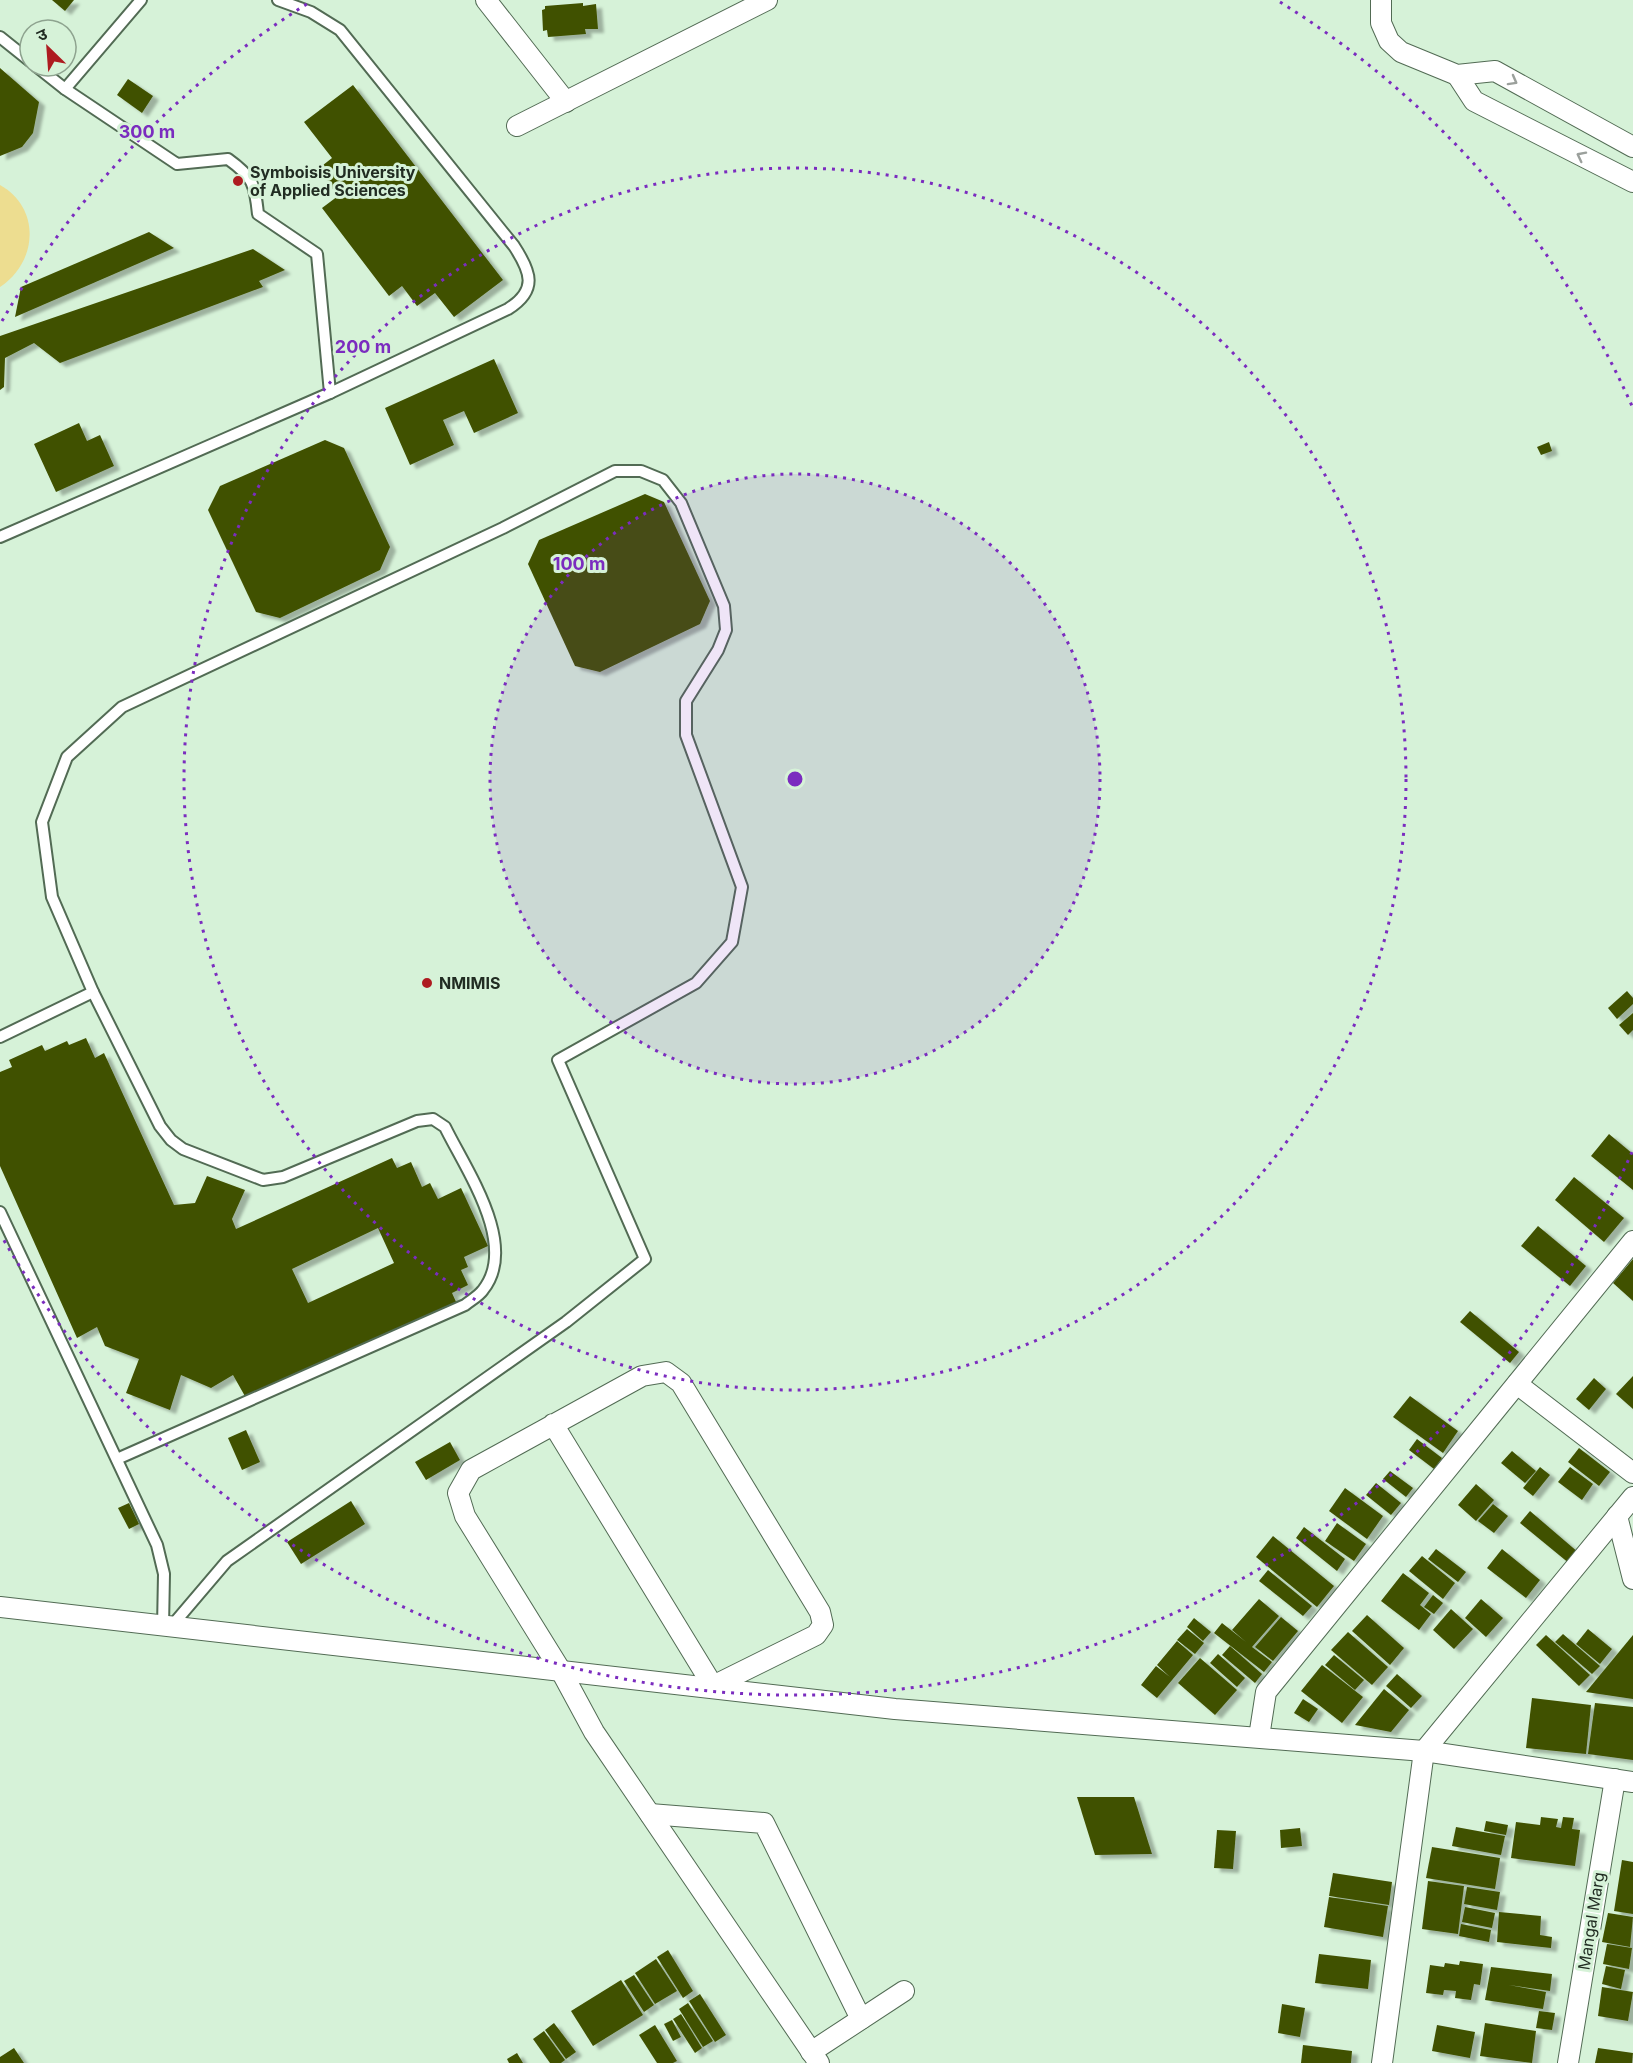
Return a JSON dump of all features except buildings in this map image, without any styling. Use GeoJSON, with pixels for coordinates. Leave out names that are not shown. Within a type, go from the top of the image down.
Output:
{"type":"FeatureCollection","features":[{"type":"Feature","properties":{"kind":"street"},"geometry":{"type":"LineString","coordinates":[[486,0],[566,102]]}},
{"type":"Feature","properties":{"kind":"street"},"geometry":{"type":"LineString","coordinates":[[517,126],[767,0]]}},
{"type":"Feature","properties":{"kind":"street"},"geometry":{"type":"LineString","coordinates":[[1381,0],[1381,23],[1389,41],[1401,52],[1457,75],[1495,71],[1633,147]]}},
{"type":"Feature","properties":{"kind":"street"},"geometry":{"type":"LineString","coordinates":[[1457,75],[1474,101],[1633,182]]}},
{"type":"Feature","properties":{"kind":"street"},"geometry":{"type":"LineString","coordinates":[[1259,1737],[1266,1692],[1633,1241]]}},
{"type":"Feature","properties":{"kind":"street"},"geometry":{"type":"LineString","coordinates":[[713,1686],[816,1635],[823,1625],[820,1612],[681,1383],[666,1372],[642,1376],[471,1470],[458,1493],[465,1516],[561,1671],[594,1732],[815,2057],[861,2019],[904,1991]]}},
{"type":"Feature","properties":{"kind":"street"},"geometry":{"type":"LineString","coordinates":[[1517,1384],[1633,1473]]}},
{"type":"Feature","properties":{"kind":"street"},"geometry":{"type":"LineString","coordinates":[[553,1424],[713,1686]]}},
{"type":"Feature","properties":{"kind":"street"},"geometry":{"type":"LineString","coordinates":[[1382,2063],[1424,1751],[1633,1497]]}},
{"type":"Feature","properties":{"kind":"street"},"geometry":{"type":"LineString","coordinates":[[1617,1516],[1633,1579]]}},
{"type":"Feature","properties":{"kind":"street"},"geometry":{"type":"LineString","coordinates":[[0,1606],[166,1627],[713,1686],[896,1709],[1424,1751],[1624,1780]]}},
{"type":"Feature","properties":{"kind":"street","name":"Mangal Marg"},"geometry":{"type":"LineString","coordinates":[[1568,2063],[1624,1780]]}},
{"type":"Feature","properties":{"kind":"street"},"geometry":{"type":"LineString","coordinates":[[650,1814],[765,1823],[861,2019]]}},
{"type":"Feature","properties":{"kind":"lane"},"geometry":{"type":"LineString","coordinates":[[65,89],[141,0]]}},
{"type":"Feature","properties":{"kind":"lane"},"geometry":{"type":"LineString","coordinates":[[0,537],[330,393],[508,309],[522,300],[529,285],[526,266],[514,246],[340,30],[311,12],[278,0]]}},
{"type":"Feature","properties":{"kind":"lane"},"geometry":{"type":"LineString","coordinates":[[0,37],[18,51]]}},
{"type":"Feature","properties":{"kind":"lane"},"geometry":{"type":"LineString","coordinates":[[51,78],[177,164],[228,159],[247,173],[256,188],[258,214],[317,254],[330,393]]}},
{"type":"Feature","properties":{"kind":"lane"},"geometry":{"type":"LineString","coordinates":[[117,1459],[465,1305],[483,1291],[493,1273],[497,1253],[488,1214],[445,1127],[433,1119],[417,1121],[283,1177],[263,1180],[183,1149],[171,1140],[160,1126],[93,992],[56,910],[42,822],[67,758],[122,707],[503,528],[615,471],[641,471],[663,480],[681,503],[724,606],[726,630],[718,650],[686,701],[686,735],[742,887],[732,942],[696,983],[558,1060],[645,1260],[566,1322],[227,1562],[166,1627]]}},
{"type":"Feature","properties":{"kind":"lane"},"geometry":{"type":"LineString","coordinates":[[0,1037],[93,992]]}},
{"type":"Feature","properties":{"kind":"lane"},"geometry":{"type":"LineString","coordinates":[[0,1212],[157,1545],[162,1562],[166,1627]]}},
{"type":"Feature","properties":{"kind":"shaded area"},"geometry":{"type":"Polygon","coordinates":[[[0,185],[23,207],[30,235],[28,250],[22,264],[0,287],[0,185]]]}},
{"type":"Feature","properties":{"kind":"place","name":"Symboisis University of Applied Sciences"},"geometry":{"type":"Point","coordinates":[238,181]}},
{"type":"Feature","properties":{"kind":"place","name":"NMIMIS"},"geometry":{"type":"Point","coordinates":[427,983]}}]}
